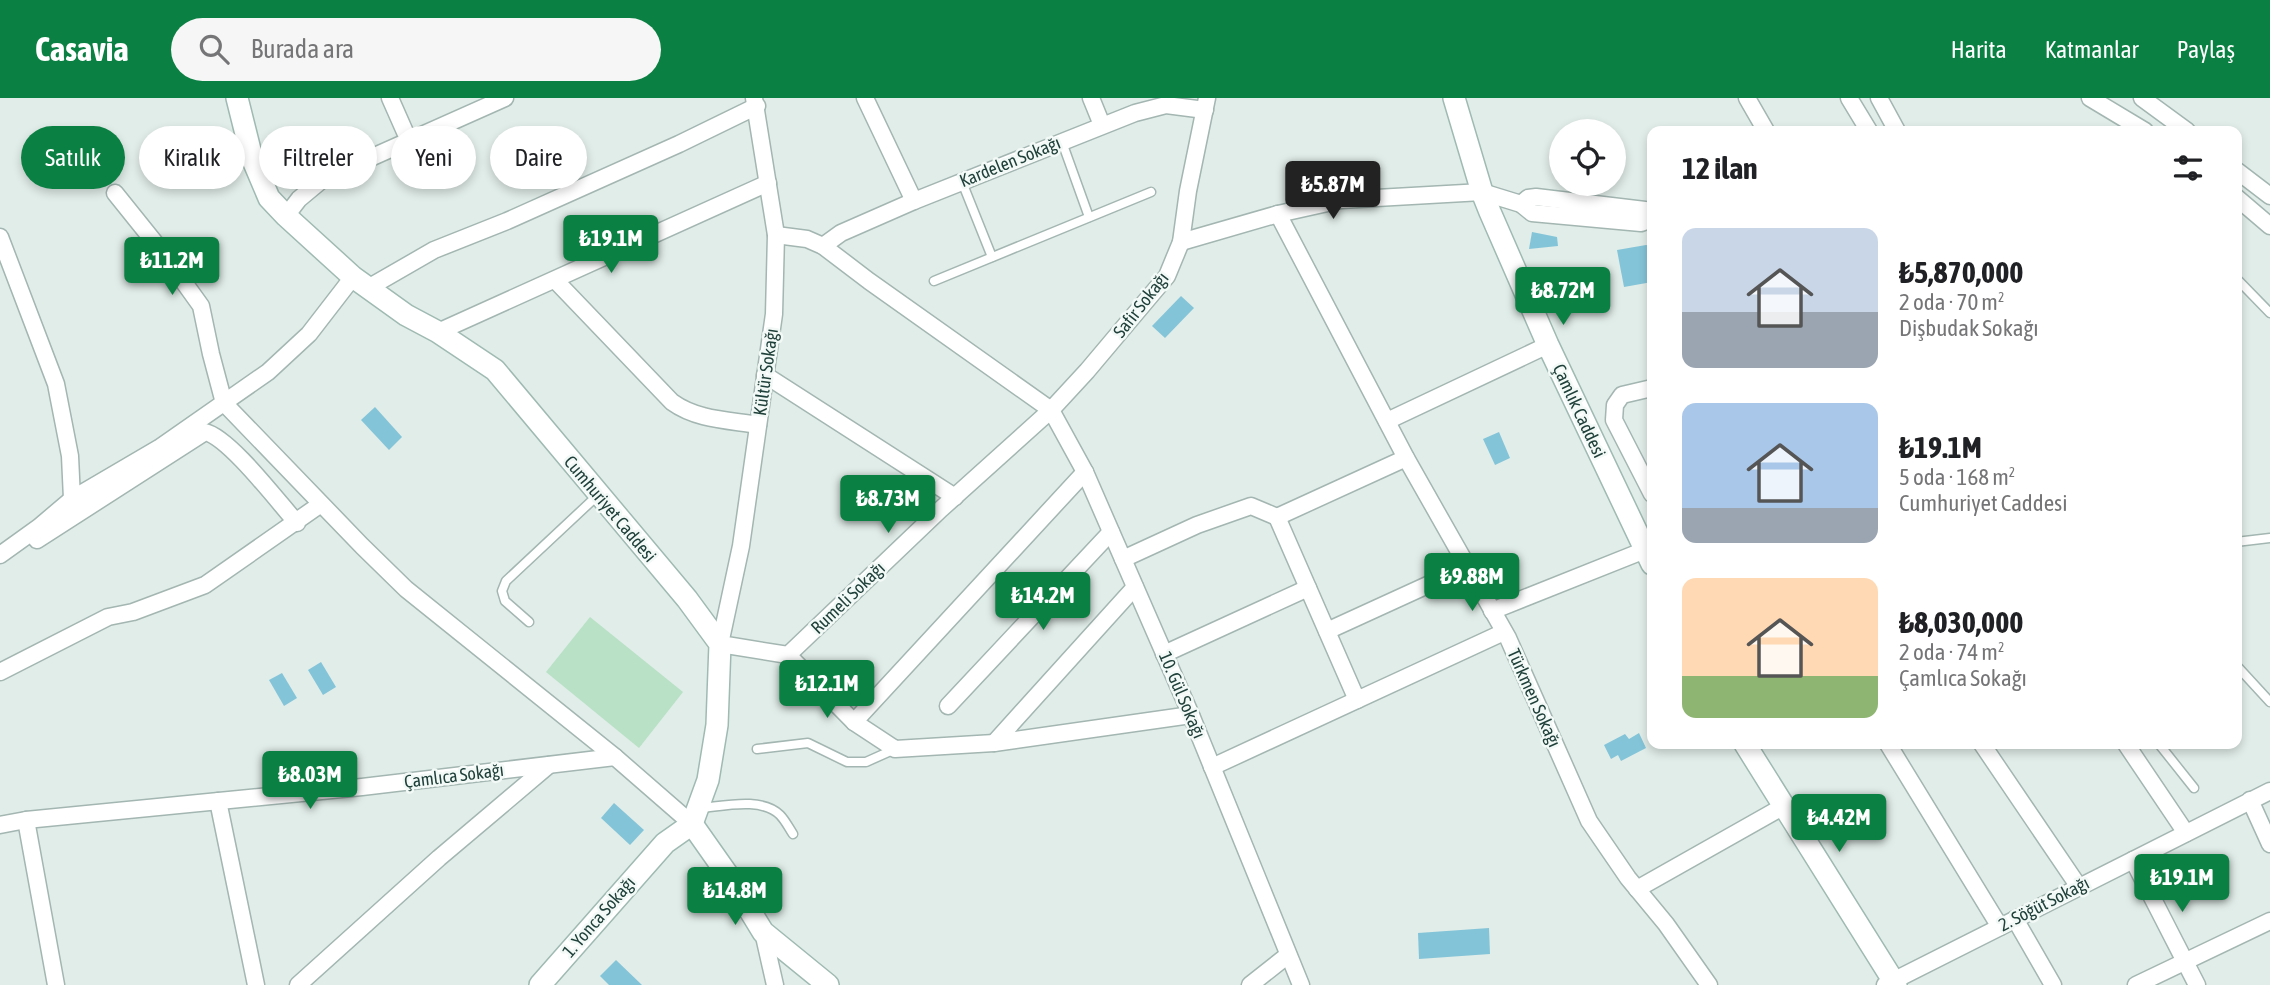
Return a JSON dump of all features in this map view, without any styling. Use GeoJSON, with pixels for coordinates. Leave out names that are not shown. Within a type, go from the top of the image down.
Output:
{"type":"FeatureCollection","features":[{"type":"Feature","properties":{"kind":"main road","name":"Cumhuriyet Caddesi"},"geometry":{"type":"LineString","coordinates":[[237,98],[252,158],[269,198],[360,282],[406,315],[438,332],[495,370],[687,599],[720,644]]}},
{"type":"Feature","properties":{"kind":"main road","name":"Çamlık Caddesi"},"geometry":{"type":"LineString","coordinates":[[1454,98],[1482,192],[1548,345],[1647,553]]}},
{"type":"Feature","properties":{"kind":"main road"},"geometry":{"type":"LineString","coordinates":[[720,644],[717,725],[708,780],[695,816],[763,932],[828,985]]}},
{"type":"Feature","properties":{"kind":"main road"},"geometry":{"type":"LineString","coordinates":[[1748,749],[1891,984]]}},
{"type":"Feature","properties":{"kind":"main road","name":"1. Yonca Sokağı"},"geometry":{"type":"LineString","coordinates":[[540,985],[665,843],[695,816]]}},
{"type":"Feature","properties":{"kind":"street"},"geometry":{"type":"LineString","coordinates":[[390,98],[402,126]]}},
{"type":"Feature","properties":{"kind":"street"},"geometry":{"type":"LineString","coordinates":[[442,126],[505,98]]}},
{"type":"Feature","properties":{"kind":"street"},"geometry":{"type":"LineString","coordinates":[[865,98],[914,201]]}},
{"type":"Feature","properties":{"kind":"street"},"geometry":{"type":"LineString","coordinates":[[1091,98],[1102,125]]}},
{"type":"Feature","properties":{"kind":"street"},"geometry":{"type":"LineString","coordinates":[[1747,98],[1763,126]]}},
{"type":"Feature","properties":{"kind":"street"},"geometry":{"type":"LineString","coordinates":[[1849,98],[1866,126]]}},
{"type":"Feature","properties":{"kind":"street"},"geometry":{"type":"LineString","coordinates":[[1879,98],[1894,126]]}},
{"type":"Feature","properties":{"kind":"street"},"geometry":{"type":"LineString","coordinates":[[2090,98],[2137,126]]}},
{"type":"Feature","properties":{"kind":"street"},"geometry":{"type":"LineString","coordinates":[[2142,98],[2180,126]]}},
{"type":"Feature","properties":{"kind":"street"},"geometry":{"type":"LineString","coordinates":[[0,555],[72,499],[159,448],[268,372],[360,282],[507,221],[667,149],[755,102]]}},
{"type":"Feature","properties":{"kind":"street","name":"Kültür Sokağı"},"geometry":{"type":"LineString","coordinates":[[720,644],[741,546],[774,314],[776,235],[755,102]]}},
{"type":"Feature","properties":{"kind":"street","name":"Kardelen Sokağı"},"geometry":{"type":"LineString","coordinates":[[823,246],[841,233],[914,201],[1102,125],[1166,105],[1206,104]]}},
{"type":"Feature","properties":{"kind":"street","name":"Safir Sokağı"},"geometry":{"type":"LineString","coordinates":[[1051,410],[1167,276],[1181,242],[1188,191],[1206,104]]}},
{"type":"Feature","properties":{"kind":"street"},"geometry":{"type":"LineString","coordinates":[[286,216],[299,199],[323,179],[391,149]]}},
{"type":"Feature","properties":{"kind":"street"},"geometry":{"type":"LineString","coordinates":[[2242,175],[2270,196]]}},
{"type":"Feature","properties":{"kind":"street"},"geometry":{"type":"LineString","coordinates":[[438,332],[768,183]]}},
{"type":"Feature","properties":{"kind":"street"},"geometry":{"type":"LineString","coordinates":[[1181,242],[1278,214],[1341,200],[1482,192],[1521,204],[1528,198],[1536,197],[1647,212]]}},
{"type":"Feature","properties":{"kind":"street"},"geometry":{"type":"LineString","coordinates":[[115,193],[201,306],[224,403],[406,589],[615,757],[695,816]]}},
{"type":"Feature","properties":{"kind":"street"},"geometry":{"type":"LineString","coordinates":[[2242,202],[2270,226]]}},
{"type":"Feature","properties":{"kind":"street","name":"Türkmen Sokağı"},"geometry":{"type":"LineString","coordinates":[[1278,214],[1406,458],[1504,632],[1590,821],[1709,985]]}},
{"type":"Feature","properties":{"kind":"street"},"geometry":{"type":"LineString","coordinates":[[776,235],[807,239],[823,246],[1051,410]]}},
{"type":"Feature","properties":{"kind":"street"},"geometry":{"type":"LineString","coordinates":[[0,237],[57,384],[70,456],[72,499]]}},
{"type":"Feature","properties":{"kind":"street"},"geometry":{"type":"LineString","coordinates":[[555,279],[682,410],[696,416],[758,425]]}},
{"type":"Feature","properties":{"kind":"street"},"geometry":{"type":"LineString","coordinates":[[1387,421],[1548,345]]}},
{"type":"Feature","properties":{"kind":"street"},"geometry":{"type":"LineString","coordinates":[[765,375],[956,497]]}},
{"type":"Feature","properties":{"kind":"street"},"geometry":{"type":"LineString","coordinates":[[1647,389],[1622,395],[1615,405],[1614,419],[1647,484]]}},
{"type":"Feature","properties":{"kind":"street","name":"10. Gül Sokağı"},"geometry":{"type":"LineString","coordinates":[[1051,410],[1085,472],[1191,715],[1301,985]]}},
{"type":"Feature","properties":{"kind":"street","name":"Rumeli Sokağı"},"geometry":{"type":"LineString","coordinates":[[788,655],[1051,410]]}},
{"type":"Feature","properties":{"kind":"street"},"geometry":{"type":"LineString","coordinates":[[0,563],[205,432],[213,434],[228,445],[297,523]]}},
{"type":"Feature","properties":{"kind":"street"},"geometry":{"type":"LineString","coordinates":[[1277,517],[1406,458]]}},
{"type":"Feature","properties":{"kind":"street"},"geometry":{"type":"LineString","coordinates":[[855,722],[1085,472]]}},
{"type":"Feature","properties":{"kind":"street"},"geometry":{"type":"LineString","coordinates":[[0,672],[108,617],[133,612],[205,585],[321,505]]}},
{"type":"Feature","properties":{"kind":"street"},"geometry":{"type":"LineString","coordinates":[[1123,559],[1197,525],[1251,506],[1277,517],[1357,700]]}},
{"type":"Feature","properties":{"kind":"street"},"geometry":{"type":"LineString","coordinates":[[948,706],[1111,532]]}},
{"type":"Feature","properties":{"kind":"street"},"geometry":{"type":"LineString","coordinates":[[1492,611],[1647,558]]}},
{"type":"Feature","properties":{"kind":"street"},"geometry":{"type":"LineString","coordinates":[[1327,631],[1467,567]]}},
{"type":"Feature","properties":{"kind":"street"},"geometry":{"type":"LineString","coordinates":[[993,743],[1135,587]]}},
{"type":"Feature","properties":{"kind":"street"},"geometry":{"type":"LineString","coordinates":[[1164,654],[1308,588]]}},
{"type":"Feature","properties":{"kind":"street"},"geometry":{"type":"LineString","coordinates":[[1212,767],[1504,632]]}},
{"type":"Feature","properties":{"kind":"street"},"geometry":{"type":"LineString","coordinates":[[720,644],[788,655],[855,722],[895,749],[993,743],[1191,715]]}},
{"type":"Feature","properties":{"kind":"street"},"geometry":{"type":"LineString","coordinates":[[1891,749],[2000,927]]}},
{"type":"Feature","properties":{"kind":"street"},"geometry":{"type":"LineString","coordinates":[[1985,749],[2079,887]]}},
{"type":"Feature","properties":{"kind":"street"},"geometry":{"type":"LineString","coordinates":[[2129,749],[2186,833]]}},
{"type":"Feature","properties":{"kind":"street","name":"Çamlıca Sokağı"},"geometry":{"type":"LineString","coordinates":[[0,825],[26,820],[615,757]]}},
{"type":"Feature","properties":{"kind":"street"},"geometry":{"type":"LineString","coordinates":[[298,985],[439,858],[549,765]]}},
{"type":"Feature","properties":{"kind":"street","name":"2. Söğüt Sokağı"},"geometry":{"type":"LineString","coordinates":[[1891,984],[2270,791]]}},
{"type":"Feature","properties":{"kind":"street"},"geometry":{"type":"LineString","coordinates":[[2250,800],[2270,844]]}},
{"type":"Feature","properties":{"kind":"street"},"geometry":{"type":"LineString","coordinates":[[218,801],[256,985]]}},
{"type":"Feature","properties":{"kind":"street"},"geometry":{"type":"LineString","coordinates":[[1637,889],[1784,806]]}},
{"type":"Feature","properties":{"kind":"street"},"geometry":{"type":"LineString","coordinates":[[26,820],[56,985]]}},
{"type":"Feature","properties":{"kind":"street"},"geometry":{"type":"LineString","coordinates":[[2133,860],[2197,985]]}},
{"type":"Feature","properties":{"kind":"street"},"geometry":{"type":"LineString","coordinates":[[2015,919],[2053,985]]}},
{"type":"Feature","properties":{"kind":"street"},"geometry":{"type":"LineString","coordinates":[[2136,985],[2270,921]]}},
{"type":"Feature","properties":{"kind":"street"},"geometry":{"type":"LineString","coordinates":[[763,932],[775,985]]}},
{"type":"Feature","properties":{"kind":"street"},"geometry":{"type":"LineString","coordinates":[[1250,985],[1289,955]]}},
{"type":"Feature","properties":{"kind":"lane"},"geometry":{"type":"LineString","coordinates":[[1062,142],[1089,217]]}},
{"type":"Feature","properties":{"kind":"lane"},"geometry":{"type":"LineString","coordinates":[[962,182],[992,257]]}},
{"type":"Feature","properties":{"kind":"lane"},"geometry":{"type":"LineString","coordinates":[[934,281],[1151,192]]}},
{"type":"Feature","properties":{"kind":"lane"},"geometry":{"type":"LineString","coordinates":[[2242,284],[2270,313]]}},
{"type":"Feature","properties":{"kind":"lane"},"geometry":{"type":"LineString","coordinates":[[529,622],[505,601],[502,591],[506,581],[598,495]]}},
{"type":"Feature","properties":{"kind":"lane"},"geometry":{"type":"LineString","coordinates":[[2242,541],[2270,538]]}},
{"type":"Feature","properties":{"kind":"lane"},"geometry":{"type":"LineString","coordinates":[[2242,672],[2270,702]]}},
{"type":"Feature","properties":{"kind":"lane"},"geometry":{"type":"LineString","coordinates":[[757,749],[808,743],[847,762],[866,762],[895,749]]}},
{"type":"Feature","properties":{"kind":"lane"},"geometry":{"type":"LineString","coordinates":[[2163,749],[2194,788]]}},
{"type":"Feature","properties":{"kind":"lane"},"geometry":{"type":"LineString","coordinates":[[695,816],[751,804],[769,807],[780,814],[793,834]]}},
{"type":"Feature","properties":{"kind":"green space"},"geometry":{"type":"Polygon","coordinates":[[[590,617],[683,692],[639,748],[546,672],[590,617]]]}},
{"type":"Feature","properties":{"kind":"water"},"geometry":{"type":"Polygon","coordinates":[[[1532,232],[1557,237],[1558,246],[1529,249],[1532,232]]]}},
{"type":"Feature","properties":{"kind":"water"},"geometry":{"type":"Polygon","coordinates":[[[1647,245],[1647,283],[1624,287],[1617,250],[1647,245]]]}},
{"type":"Feature","properties":{"kind":"water"},"geometry":{"type":"Polygon","coordinates":[[[1181,296],[1194,308],[1165,338],[1152,326],[1181,296]]]}},
{"type":"Feature","properties":{"kind":"water"},"geometry":{"type":"Polygon","coordinates":[[[375,407],[402,437],[389,450],[361,420],[375,407]]]}},
{"type":"Feature","properties":{"kind":"water"},"geometry":{"type":"Polygon","coordinates":[[[1499,432],[1510,458],[1495,465],[1483,439],[1499,432]]]}},
{"type":"Feature","properties":{"kind":"water"},"geometry":{"type":"Polygon","coordinates":[[[321,662],[336,687],[323,695],[308,670],[321,662]]]}},
{"type":"Feature","properties":{"kind":"water"},"geometry":{"type":"Polygon","coordinates":[[[282,673],[297,698],[284,706],[269,680],[282,673]]]}},
{"type":"Feature","properties":{"kind":"water"},"geometry":{"type":"Polygon","coordinates":[[[1639,733],[1646,748],[1621,761],[1618,755],[1611,759],[1604,745],[1625,734],[1629,739],[1639,733]]]}},
{"type":"Feature","properties":{"kind":"water"},"geometry":{"type":"Polygon","coordinates":[[[614,803],[644,830],[630,845],[601,818],[614,803]]]}},
{"type":"Feature","properties":{"kind":"water"},"geometry":{"type":"Polygon","coordinates":[[[1489,928],[1490,954],[1419,959],[1418,933],[1489,928]]]}},
{"type":"Feature","properties":{"kind":"water"},"geometry":{"type":"Polygon","coordinates":[[[616,960],[642,985],[609,985],[600,976],[616,960]]]}}]}
